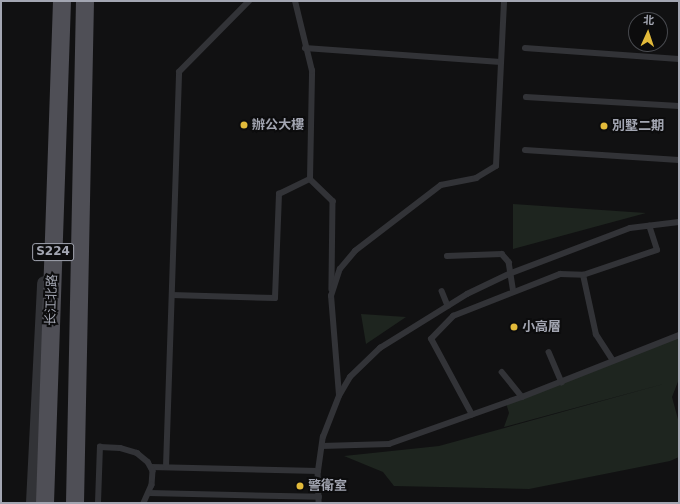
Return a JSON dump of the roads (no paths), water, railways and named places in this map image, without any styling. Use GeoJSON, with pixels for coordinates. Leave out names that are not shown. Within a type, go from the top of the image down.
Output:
{"type":"FeatureCollection","features":[{"type":"Feature","properties":{"kind":"main road","name":"长江北路"},"geometry":{"type":"LineString","coordinates":[[45,503],[62,1]]}},
{"type":"Feature","properties":{"kind":"main road","name":"长江北路"},"geometry":{"type":"LineString","coordinates":[[75,503],[85,1]]}},
{"type":"Feature","properties":{"kind":"street"},"geometry":{"type":"LineString","coordinates":[[33,503],[46,243],[47,230],[54,216]]}},
{"type":"Feature","properties":{"kind":"lane"},"geometry":{"type":"LineString","coordinates":[[166,467],[180,72],[249,1]]}},
{"type":"Feature","properties":{"kind":"lane"},"geometry":{"type":"LineString","coordinates":[[295,1],[305,48],[312,71],[310,179],[333,201],[332,296],[339,396]]}},
{"type":"Feature","properties":{"kind":"lane"},"geometry":{"type":"LineString","coordinates":[[332,296],[340,269],[355,251],[441,185],[476,178],[496,166],[504,1]]}},
{"type":"Feature","properties":{"kind":"lane"},"geometry":{"type":"LineString","coordinates":[[305,48],[501,62]]}},
{"type":"Feature","properties":{"kind":"lane"},"geometry":{"type":"LineString","coordinates":[[525,48],[679,59]]}},
{"type":"Feature","properties":{"kind":"lane"},"geometry":{"type":"LineString","coordinates":[[526,97],[679,106]]}},
{"type":"Feature","properties":{"kind":"lane"},"geometry":{"type":"LineString","coordinates":[[525,150],[679,160]]}},
{"type":"Feature","properties":{"kind":"lane"},"geometry":{"type":"LineString","coordinates":[[172,295],[276,298],[279,194],[310,179]]}},
{"type":"Feature","properties":{"kind":"lane"},"geometry":{"type":"LineString","coordinates":[[149,493],[319,500],[318,470],[329,418],[350,377],[380,348],[448,306],[509,274],[630,228],[679,222]]}},
{"type":"Feature","properties":{"kind":"lane"},"geometry":{"type":"LineString","coordinates":[[472,415],[431,339],[453,316],[560,274],[583,275],[657,250],[649,226]]}},
{"type":"Feature","properties":{"kind":"lane"},"geometry":{"type":"LineString","coordinates":[[447,256],[502,254],[509,262],[509,274],[514,292]]}},
{"type":"Feature","properties":{"kind":"lane"},"geometry":{"type":"LineString","coordinates":[[583,275],[596,335],[613,361]]}},
{"type":"Feature","properties":{"kind":"lane"},"geometry":{"type":"LineString","coordinates":[[442,291],[448,306]]}},
{"type":"Feature","properties":{"kind":"lane"},"geometry":{"type":"LineString","coordinates":[[322,446],[389,444],[562,382],[679,335]]}},
{"type":"Feature","properties":{"kind":"lane"},"geometry":{"type":"LineString","coordinates":[[548,352],[562,382]]}},
{"type":"Feature","properties":{"kind":"lane"},"geometry":{"type":"LineString","coordinates":[[502,372],[522,397]]}},
{"type":"Feature","properties":{"kind":"lane"},"geometry":{"type":"LineString","coordinates":[[98,503],[100,447],[120,448],[138,453],[151,467],[153,471],[152,485],[144,503]]}},
{"type":"Feature","properties":{"kind":"lane"},"geometry":{"type":"LineString","coordinates":[[151,467],[318,470]]}},
{"type":"Feature","properties":{"kind":"place","name":"辦公大樓"},"geometry":{"type":"Point","coordinates":[244,125]}},
{"type":"Feature","properties":{"kind":"place","name":"別墅二期"},"geometry":{"type":"Point","coordinates":[604,126]}},
{"type":"Feature","properties":{"kind":"place","name":"小高層"},"geometry":{"type":"Point","coordinates":[514,327]}},
{"type":"Feature","properties":{"kind":"place","name":"警衛室"},"geometry":{"type":"Point","coordinates":[300,486]}}]}
